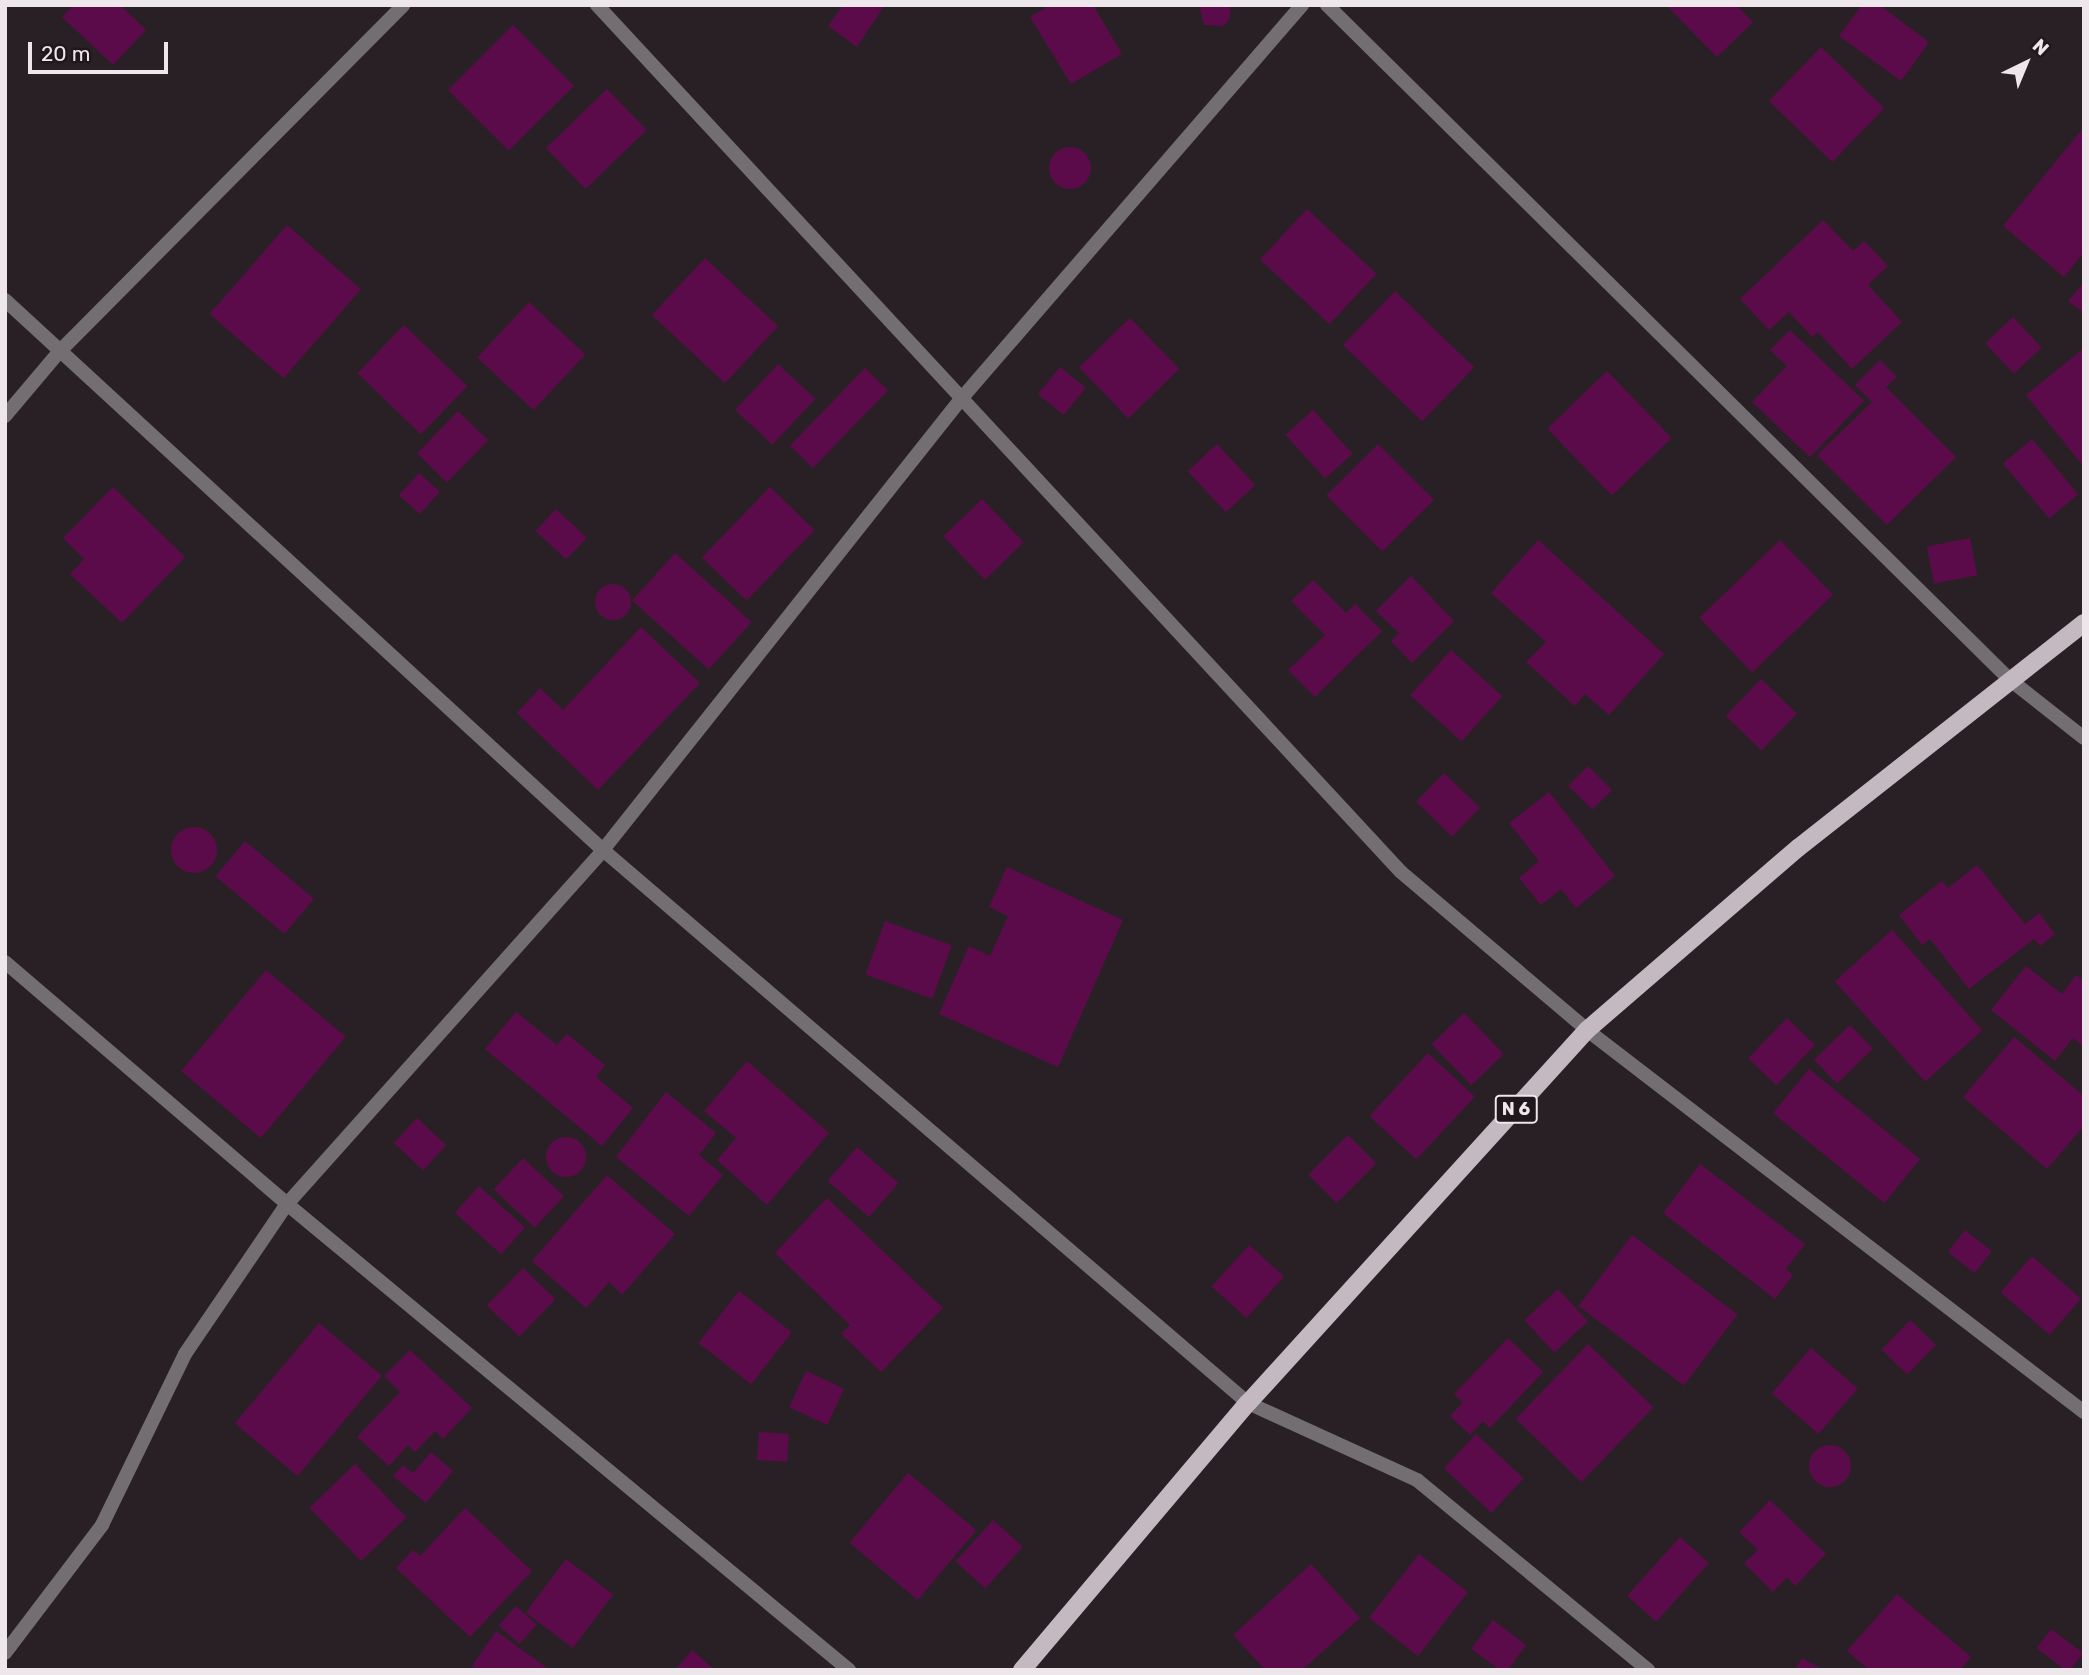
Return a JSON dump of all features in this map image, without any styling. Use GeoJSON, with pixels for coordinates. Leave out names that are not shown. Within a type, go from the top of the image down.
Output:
{"type":"FeatureCollection","features":[{"type":"Feature","properties":{"kind":"main road","name":"N 6"},"geometry":{"type":"LineString","coordinates":[[1021,1670],[1248,1403],[1587,1030],[1798,848],[2009,679],[2084,623]]}},
{"type":"Feature","properties":{"kind":"street"},"geometry":{"type":"LineString","coordinates":[[5,416],[60,351],[403,5]]}},
{"type":"Feature","properties":{"kind":"street"},"geometry":{"type":"LineString","coordinates":[[597,5],[1401,872],[1587,1030],[2084,1412]]}},
{"type":"Feature","properties":{"kind":"street"},"geometry":{"type":"LineString","coordinates":[[5,1653],[102,1525],[185,1354],[287,1204],[603,850],[961,399],[1303,5]]}},
{"type":"Feature","properties":{"kind":"street"},"geometry":{"type":"LineString","coordinates":[[1327,5],[2009,679],[2084,738]]}},
{"type":"Feature","properties":{"kind":"street"},"geometry":{"type":"LineString","coordinates":[[5,300],[603,850],[1248,1403],[1417,1480],[1648,1670]]}},
{"type":"Feature","properties":{"kind":"street"},"geometry":{"type":"LineString","coordinates":[[5,962],[287,1204],[849,1670]]}},
{"type":"Feature","properties":{"kind":"building"},"geometry":{"type":"Polygon","coordinates":[[[73,5],[120,5],[146,30],[113,65],[62,17],[73,5]]]}},
{"type":"Feature","properties":{"kind":"building"},"geometry":{"type":"Polygon","coordinates":[[[843,5],[884,6],[857,47],[828,26],[843,5]]]}},
{"type":"Feature","properties":{"kind":"building"},"geometry":{"type":"Polygon","coordinates":[[[1050,5],[1093,5],[1122,54],[1071,84],[1030,17],[1050,5]]]}},
{"type":"Feature","properties":{"kind":"building"},"geometry":{"type":"Polygon","coordinates":[[[1199,5],[1230,5],[1230,18],[1224,26],[1204,25],[1199,5]]]}},
{"type":"Feature","properties":{"kind":"building"},"geometry":{"type":"Polygon","coordinates":[[[1666,5],[1736,5],[1753,22],[1717,57],[1666,5]]]}},
{"type":"Feature","properties":{"kind":"building"},"geometry":{"type":"Polygon","coordinates":[[[1862,5],[1879,5],[1929,42],[1901,81],[1839,36],[1862,5]]]}},
{"type":"Feature","properties":{"kind":"building"},"geometry":{"type":"Polygon","coordinates":[[[513,25],[574,86],[509,151],[448,90],[513,25]]]}},
{"type":"Feature","properties":{"kind":"building"},"geometry":{"type":"Polygon","coordinates":[[[1821,47],[1884,108],[1832,162],[1769,101],[1821,47]]]}},
{"type":"Feature","properties":{"kind":"building"},"geometry":{"type":"Polygon","coordinates":[[[607,89],[647,130],[585,189],[546,148],[607,89]]]}},
{"type":"Feature","properties":{"kind":"building"},"geometry":{"type":"Polygon","coordinates":[[[2084,127],[2084,252],[2064,277],[2003,226],[2084,127]]]}},
{"type":"Feature","properties":{"kind":"building"},"geometry":{"type":"Polygon","coordinates":[[[1070,147],[1085,153],[1091,168],[1085,183],[1070,189],[1055,183],[1049,168],[1055,153],[1070,147]]]}},
{"type":"Feature","properties":{"kind":"building"},"geometry":{"type":"Polygon","coordinates":[[[1307,209],[1376,274],[1329,324],[1260,259],[1307,209]]]}},
{"type":"Feature","properties":{"kind":"building"},"geometry":{"type":"Polygon","coordinates":[[[1823,220],[1853,251],[1864,241],[1888,266],[1868,285],[1902,322],[1852,369],[1818,332],[1812,337],[1789,312],[1769,330],[1740,299],[1823,220]]]}},
{"type":"Feature","properties":{"kind":"building"},"geometry":{"type":"Polygon","coordinates":[[[287,225],[361,289],[284,378],[210,314],[287,225]]]}},
{"type":"Feature","properties":{"kind":"building"},"geometry":{"type":"Polygon","coordinates":[[[705,258],[778,326],[725,383],[652,315],[705,258]]]}},
{"type":"Feature","properties":{"kind":"building"},"geometry":{"type":"Polygon","coordinates":[[[2084,282],[2084,313],[2068,301],[2084,282]]]}},
{"type":"Feature","properties":{"kind":"building"},"geometry":{"type":"Polygon","coordinates":[[[1395,291],[1474,367],[1422,421],[1343,345],[1395,291]]]}},
{"type":"Feature","properties":{"kind":"building"},"geometry":{"type":"Polygon","coordinates":[[[529,302],[585,355],[533,410],[477,358],[529,302]]]}},
{"type":"Feature","properties":{"kind":"building"},"geometry":{"type":"Polygon","coordinates":[[[2013,317],[2042,348],[2014,374],[1985,343],[2013,317]]]}},
{"type":"Feature","properties":{"kind":"building"},"geometry":{"type":"Polygon","coordinates":[[[1130,318],[1179,369],[1128,418],[1079,367],[1130,318]]]}},
{"type":"Feature","properties":{"kind":"building"},"geometry":{"type":"Polygon","coordinates":[[[404,325],[467,386],[421,434],[357,373],[404,325]]]}},
{"type":"Feature","properties":{"kind":"building"},"geometry":{"type":"Polygon","coordinates":[[[1790,330],[1864,401],[1810,457],[1752,402],[1787,366],[1770,350],[1790,330]]]}},
{"type":"Feature","properties":{"kind":"building"},"geometry":{"type":"Polygon","coordinates":[[[2084,348],[2084,467],[2026,395],[2084,348]]]}},
{"type":"Feature","properties":{"kind":"building"},"geometry":{"type":"Polygon","coordinates":[[[1880,360],[1897,377],[1886,387],[1956,457],[1887,525],[1817,455],[1872,402],[1855,385],[1880,360]]]}},
{"type":"Feature","properties":{"kind":"building"},"geometry":{"type":"Polygon","coordinates":[[[778,364],[815,399],[772,445],[735,410],[778,364]]]}},
{"type":"Feature","properties":{"kind":"building"},"geometry":{"type":"Polygon","coordinates":[[[1060,367],[1086,388],[1064,415],[1038,394],[1060,367]]]}},
{"type":"Feature","properties":{"kind":"building"},"geometry":{"type":"Polygon","coordinates":[[[865,368],[888,390],[813,468],[790,446],[865,368]]]}},
{"type":"Feature","properties":{"kind":"building"},"geometry":{"type":"Polygon","coordinates":[[[1607,371],[1672,438],[1612,496],[1547,429],[1607,371]]]}},
{"type":"Feature","properties":{"kind":"building"},"geometry":{"type":"Polygon","coordinates":[[[1313,410],[1352,454],[1325,479],[1286,435],[1313,410]]]}},
{"type":"Feature","properties":{"kind":"building"},"geometry":{"type":"Polygon","coordinates":[[[458,411],[488,440],[447,483],[417,453],[458,411]]]}},
{"type":"Feature","properties":{"kind":"building"},"geometry":{"type":"Polygon","coordinates":[[[2032,439],[2078,494],[2049,519],[2003,463],[2032,439]]]}},
{"type":"Feature","properties":{"kind":"building"},"geometry":{"type":"Polygon","coordinates":[[[1217,444],[1255,485],[1226,512],[1188,471],[1217,444]]]}},
{"type":"Feature","properties":{"kind":"building"},"geometry":{"type":"Polygon","coordinates":[[[1378,444],[1434,500],[1382,551],[1326,496],[1378,444]]]}},
{"type":"Feature","properties":{"kind":"building"},"geometry":{"type":"Polygon","coordinates":[[[419,473],[440,492],[420,514],[399,495],[419,473]]]}},
{"type":"Feature","properties":{"kind":"building"},"geometry":{"type":"Polygon","coordinates":[[[113,487],[185,557],[122,623],[70,574],[84,559],[63,538],[113,487]]]}},
{"type":"Feature","properties":{"kind":"building"},"geometry":{"type":"Polygon","coordinates":[[[770,487],[815,530],[747,601],[702,557],[770,487]]]}},
{"type":"Feature","properties":{"kind":"building"},"geometry":{"type":"Polygon","coordinates":[[[982,499],[1024,542],[985,580],[943,537],[982,499]]]}},
{"type":"Feature","properties":{"kind":"building"},"geometry":{"type":"Polygon","coordinates":[[[556,509],[587,538],[566,560],[536,531],[556,509]]]}},
{"type":"Feature","properties":{"kind":"building"},"geometry":{"type":"Polygon","coordinates":[[[1970,538],[1977,575],[1934,584],[1927,546],[1970,538]]]}},
{"type":"Feature","properties":{"kind":"building"},"geometry":{"type":"Polygon","coordinates":[[[1538,540],[1664,654],[1609,715],[1585,694],[1575,706],[1526,662],[1546,642],[1491,593],[1538,540]]]}},
{"type":"Feature","properties":{"kind":"building"},"geometry":{"type":"Polygon","coordinates":[[[1780,540],[1833,595],[1752,672],[1699,618],[1780,540]]]}},
{"type":"Feature","properties":{"kind":"building"},"geometry":{"type":"Polygon","coordinates":[[[675,553],[752,622],[709,669],[632,601],[675,553]]]}},
{"type":"Feature","properties":{"kind":"building"},"geometry":{"type":"Polygon","coordinates":[[[1411,576],[1454,621],[1412,663],[1391,641],[1399,633],[1376,611],[1411,576]]]}},
{"type":"Feature","properties":{"kind":"building"},"geometry":{"type":"Polygon","coordinates":[[[1313,580],[1346,613],[1355,604],[1382,631],[1315,697],[1288,670],[1325,635],[1291,601],[1313,580]]]}},
{"type":"Feature","properties":{"kind":"building"},"geometry":{"type":"Polygon","coordinates":[[[613,584],[626,589],[631,602],[626,615],[613,620],[600,615],[595,602],[600,589],[613,584]]]}},
{"type":"Feature","properties":{"kind":"building"},"geometry":{"type":"Polygon","coordinates":[[[641,627],[700,683],[598,790],[517,713],[540,688],[563,710],[641,627]]]}},
{"type":"Feature","properties":{"kind":"building"},"geometry":{"type":"Polygon","coordinates":[[[1451,650],[1502,696],[1461,742],[1410,695],[1451,650]]]}},
{"type":"Feature","properties":{"kind":"building"},"geometry":{"type":"Polygon","coordinates":[[[1761,679],[1797,714],[1762,750],[1726,716],[1761,679]]]}},
{"type":"Feature","properties":{"kind":"building"},"geometry":{"type":"Polygon","coordinates":[[[1588,766],[1612,790],[1592,810],[1568,786],[1588,766]]]}},
{"type":"Feature","properties":{"kind":"building"},"geometry":{"type":"Polygon","coordinates":[[[1444,773],[1480,808],[1452,837],[1416,802],[1444,773]]]}},
{"type":"Feature","properties":{"kind":"building"},"geometry":{"type":"Polygon","coordinates":[[[1549,792],[1615,876],[1576,908],[1561,889],[1541,905],[1519,878],[1539,861],[1509,823],[1549,792]]]}},
{"type":"Feature","properties":{"kind":"building"},"geometry":{"type":"Polygon","coordinates":[[[194,827],[211,833],[217,850],[211,867],[194,873],[177,867],[171,850],[177,833],[194,827]]]}},
{"type":"Feature","properties":{"kind":"building"},"geometry":{"type":"Polygon","coordinates":[[[245,841],[314,899],[284,934],[215,876],[245,841]]]}},
{"type":"Feature","properties":{"kind":"building"},"geometry":{"type":"Polygon","coordinates":[[[1977,865],[2025,924],[2039,913],[2055,934],[2040,946],[2034,939],[1969,989],[1930,939],[1922,945],[1899,915],[1942,881],[1948,888],[1977,865]]]}},
{"type":"Feature","properties":{"kind":"building"},"geometry":{"type":"Polygon","coordinates":[[[1007,867],[1123,920],[1058,1067],[939,1014],[969,946],[990,956],[1008,916],[989,907],[1007,867]]]}},
{"type":"Feature","properties":{"kind":"building"},"geometry":{"type":"Polygon","coordinates":[[[885,921],[952,945],[932,999],[866,975],[885,921]]]}},
{"type":"Feature","properties":{"kind":"building"},"geometry":{"type":"Polygon","coordinates":[[[1892,930],[1982,1030],[1925,1082],[1835,982],[1892,930]]]}},
{"type":"Feature","properties":{"kind":"building"},"geometry":{"type":"Polygon","coordinates":[[[2026,966],[2062,994],[2076,975],[2084,981],[2084,1047],[2073,1038],[2055,1061],[1991,1010],[2026,966]]]}},
{"type":"Feature","properties":{"kind":"building"},"geometry":{"type":"Polygon","coordinates":[[[266,970],[346,1037],[261,1138],[181,1071],[266,970]]]}},
{"type":"Feature","properties":{"kind":"building"},"geometry":{"type":"Polygon","coordinates":[[[516,1012],[557,1045],[567,1034],[605,1065],[596,1077],[633,1108],[602,1146],[485,1049],[516,1012]]]}},
{"type":"Feature","properties":{"kind":"building"},"geometry":{"type":"Polygon","coordinates":[[[1464,1013],[1504,1054],[1471,1085],[1432,1044],[1464,1013]]]}},
{"type":"Feature","properties":{"kind":"building"},"geometry":{"type":"Polygon","coordinates":[[[1787,1018],[1815,1045],[1776,1085],[1748,1058],[1787,1018]]]}},
{"type":"Feature","properties":{"kind":"building"},"geometry":{"type":"Polygon","coordinates":[[[1850,1025],[1873,1049],[1837,1083],[1814,1060],[1850,1025]]]}},
{"type":"Feature","properties":{"kind":"building"},"geometry":{"type":"Polygon","coordinates":[[[2014,1037],[2084,1096],[2084,1126],[2047,1169],[1963,1097],[2014,1037]]]}},
{"type":"Feature","properties":{"kind":"building"},"geometry":{"type":"Polygon","coordinates":[[[1428,1053],[1475,1097],[1416,1160],[1369,1116],[1428,1053]]]}},
{"type":"Feature","properties":{"kind":"building"},"geometry":{"type":"Polygon","coordinates":[[[747,1061],[829,1133],[767,1205],[717,1160],[736,1138],[704,1111],[747,1061]]]}},
{"type":"Feature","properties":{"kind":"building"},"geometry":{"type":"Polygon","coordinates":[[[1809,1069],[1920,1159],[1884,1203],[1773,1113],[1809,1069]]]}},
{"type":"Feature","properties":{"kind":"building"},"geometry":{"type":"Polygon","coordinates":[[[666,1092],[716,1133],[699,1155],[723,1175],[689,1216],[616,1157],[666,1092]]]}},
{"type":"Feature","properties":{"kind":"building"},"geometry":{"type":"Polygon","coordinates":[[[417,1118],[446,1145],[423,1170],[394,1143],[417,1118]]]}},
{"type":"Feature","properties":{"kind":"building"},"geometry":{"type":"Polygon","coordinates":[[[1348,1135],[1376,1163],[1337,1203],[1308,1175],[1348,1135]]]}},
{"type":"Feature","properties":{"kind":"building"},"geometry":{"type":"Polygon","coordinates":[[[566,1137],[574,1138],[580,1143],[585,1149],[585,1165],[580,1171],[574,1176],[566,1177],[558,1176],[552,1171],[547,1165],[546,1157],[547,1149],[552,1143],[558,1138],[566,1137]]]}},
{"type":"Feature","properties":{"kind":"building"},"geometry":{"type":"Polygon","coordinates":[[[857,1147],[899,1183],[869,1217],[827,1181],[857,1147]]]}},
{"type":"Feature","properties":{"kind":"building"},"geometry":{"type":"Polygon","coordinates":[[[523,1158],[564,1196],[535,1228],[494,1189],[523,1158]]]}},
{"type":"Feature","properties":{"kind":"building"},"geometry":{"type":"Polygon","coordinates":[[[1700,1164],[1805,1244],[1786,1269],[1793,1275],[1775,1299],[1663,1213],[1700,1164]]]}},
{"type":"Feature","properties":{"kind":"building"},"geometry":{"type":"Polygon","coordinates":[[[607,1175],[675,1234],[622,1295],[609,1282],[586,1308],[532,1261],[607,1175]]]}},
{"type":"Feature","properties":{"kind":"building"},"geometry":{"type":"Polygon","coordinates":[[[479,1186],[525,1227],[501,1254],[455,1213],[479,1186]]]}},
{"type":"Feature","properties":{"kind":"building"},"geometry":{"type":"Polygon","coordinates":[[[827,1198],[943,1308],[881,1372],[841,1334],[850,1325],[775,1253],[827,1198]]]}},
{"type":"Feature","properties":{"kind":"building"},"geometry":{"type":"Polygon","coordinates":[[[1965,1230],[1992,1251],[1975,1273],[1948,1252],[1965,1230]]]}},
{"type":"Feature","properties":{"kind":"building"},"geometry":{"type":"Polygon","coordinates":[[[1632,1235],[1737,1314],[1684,1386],[1578,1306],[1632,1235]]]}},
{"type":"Feature","properties":{"kind":"building"},"geometry":{"type":"Polygon","coordinates":[[[1249,1245],[1284,1276],[1246,1318],[1212,1287],[1249,1245]]]}},
{"type":"Feature","properties":{"kind":"building"},"geometry":{"type":"Polygon","coordinates":[[[2032,1256],[2081,1299],[2050,1335],[2001,1292],[2032,1256]]]}},
{"type":"Feature","properties":{"kind":"building"},"geometry":{"type":"Polygon","coordinates":[[[523,1268],[555,1299],[519,1337],[487,1305],[523,1268]]]}},
{"type":"Feature","properties":{"kind":"building"},"geometry":{"type":"Polygon","coordinates":[[[1558,1289],[1588,1321],[1554,1353],[1524,1320],[1558,1289]]]}},
{"type":"Feature","properties":{"kind":"building"},"geometry":{"type":"Polygon","coordinates":[[[739,1291],[792,1332],[751,1384],[698,1343],[739,1291]]]}},
{"type":"Feature","properties":{"kind":"building"},"geometry":{"type":"Polygon","coordinates":[[[1910,1320],[1936,1345],[1907,1375],[1882,1349],[1910,1320]]]}},
{"type":"Feature","properties":{"kind":"building"},"geometry":{"type":"Polygon","coordinates":[[[319,1323],[382,1376],[298,1476],[235,1423],[319,1323]]]}},
{"type":"Feature","properties":{"kind":"building"},"geometry":{"type":"Polygon","coordinates":[[[1508,1338],[1543,1372],[1490,1428],[1483,1421],[1470,1435],[1450,1416],[1463,1402],[1454,1394],[1508,1338]]]}},
{"type":"Feature","properties":{"kind":"building"},"geometry":{"type":"Polygon","coordinates":[[[1588,1344],[1653,1407],[1581,1482],[1516,1419],[1588,1344]]]}},
{"type":"Feature","properties":{"kind":"building"},"geometry":{"type":"Polygon","coordinates":[[[1811,1348],[1858,1389],[1818,1434],[1772,1393],[1811,1348]]]}},
{"type":"Feature","properties":{"kind":"building"},"geometry":{"type":"Polygon","coordinates":[[[410,1350],[472,1408],[443,1439],[435,1431],[415,1452],[408,1445],[389,1466],[357,1437],[400,1392],[384,1376],[410,1350]]]}},
{"type":"Feature","properties":{"kind":"building"},"geometry":{"type":"Polygon","coordinates":[[[806,1371],[844,1389],[827,1425],[789,1407],[806,1371]]]}},
{"type":"Feature","properties":{"kind":"building"},"geometry":{"type":"Polygon","coordinates":[[[759,1432],[789,1434],[787,1462],[757,1460],[759,1432]]]}},
{"type":"Feature","properties":{"kind":"building"},"geometry":{"type":"Polygon","coordinates":[[[1476,1434],[1524,1478],[1491,1513],[1444,1468],[1476,1434]]]}},
{"type":"Feature","properties":{"kind":"building"},"geometry":{"type":"Polygon","coordinates":[[[1830,1445],[1845,1451],[1851,1466],[1845,1481],[1830,1487],[1815,1481],[1809,1466],[1815,1451],[1830,1445]]]}},
{"type":"Feature","properties":{"kind":"building"},"geometry":{"type":"Polygon","coordinates":[[[431,1452],[453,1471],[426,1503],[393,1476],[403,1465],[413,1473],[431,1452]]]}},
{"type":"Feature","properties":{"kind":"building"},"geometry":{"type":"Polygon","coordinates":[[[355,1464],[406,1517],[361,1561],[310,1508],[355,1464]]]}},
{"type":"Feature","properties":{"kind":"building"},"geometry":{"type":"Polygon","coordinates":[[[908,1473],[976,1530],[918,1600],[850,1543],[908,1473]]]}},
{"type":"Feature","properties":{"kind":"building"},"geometry":{"type":"Polygon","coordinates":[[[1770,1500],[1826,1554],[1795,1586],[1787,1577],[1773,1592],[1744,1563],[1758,1550],[1739,1532],[1770,1500]]]}},
{"type":"Feature","properties":{"kind":"building"},"geometry":{"type":"Polygon","coordinates":[[[465,1508],[532,1571],[470,1637],[396,1568],[413,1550],[420,1556],[465,1508]]]}},
{"type":"Feature","properties":{"kind":"building"},"geometry":{"type":"Polygon","coordinates":[[[993,1520],[1023,1547],[985,1588],[956,1562],[993,1520]]]}},
{"type":"Feature","properties":{"kind":"building"},"geometry":{"type":"Polygon","coordinates":[[[1680,1537],[1709,1563],[1656,1622],[1627,1596],[1680,1537]]]}},
{"type":"Feature","properties":{"kind":"building"},"geometry":{"type":"Polygon","coordinates":[[[1419,1554],[1468,1592],[1418,1656],[1369,1618],[1419,1554]]]}},
{"type":"Feature","properties":{"kind":"building"},"geometry":{"type":"Polygon","coordinates":[[[566,1559],[613,1595],[573,1648],[526,1613],[566,1559]]]}},
{"type":"Feature","properties":{"kind":"building"},"geometry":{"type":"Polygon","coordinates":[[[1311,1564],[1360,1618],[1302,1670],[1265,1670],[1233,1635],[1311,1564]]]}},
{"type":"Feature","properties":{"kind":"building"},"geometry":{"type":"Polygon","coordinates":[[[1897,1594],[1971,1657],[1960,1670],[1869,1670],[1847,1651],[1897,1594]]]}},
{"type":"Feature","properties":{"kind":"building"},"geometry":{"type":"Polygon","coordinates":[[[516,1606],[537,1625],[519,1644],[499,1625],[516,1606]]]}},
{"type":"Feature","properties":{"kind":"building"},"geometry":{"type":"Polygon","coordinates":[[[1493,1620],[1526,1645],[1508,1670],[1500,1670],[1471,1649],[1493,1620]]]}},
{"type":"Feature","properties":{"kind":"building"},"geometry":{"type":"Polygon","coordinates":[[[2051,1629],[2083,1653],[2070,1670],[2066,1670],[2037,1648],[2051,1629]]]}},
{"type":"Feature","properties":{"kind":"building"},"geometry":{"type":"Polygon","coordinates":[[[496,1631],[550,1670],[478,1670],[472,1666],[496,1631]]]}},
{"type":"Feature","properties":{"kind":"building"},"geometry":{"type":"Polygon","coordinates":[[[692,1650],[715,1670],[675,1670],[692,1650]]]}},
{"type":"Feature","properties":{"kind":"building"},"geometry":{"type":"Polygon","coordinates":[[[1802,1658],[1824,1670],[1795,1670],[1802,1658]]]}}]}
